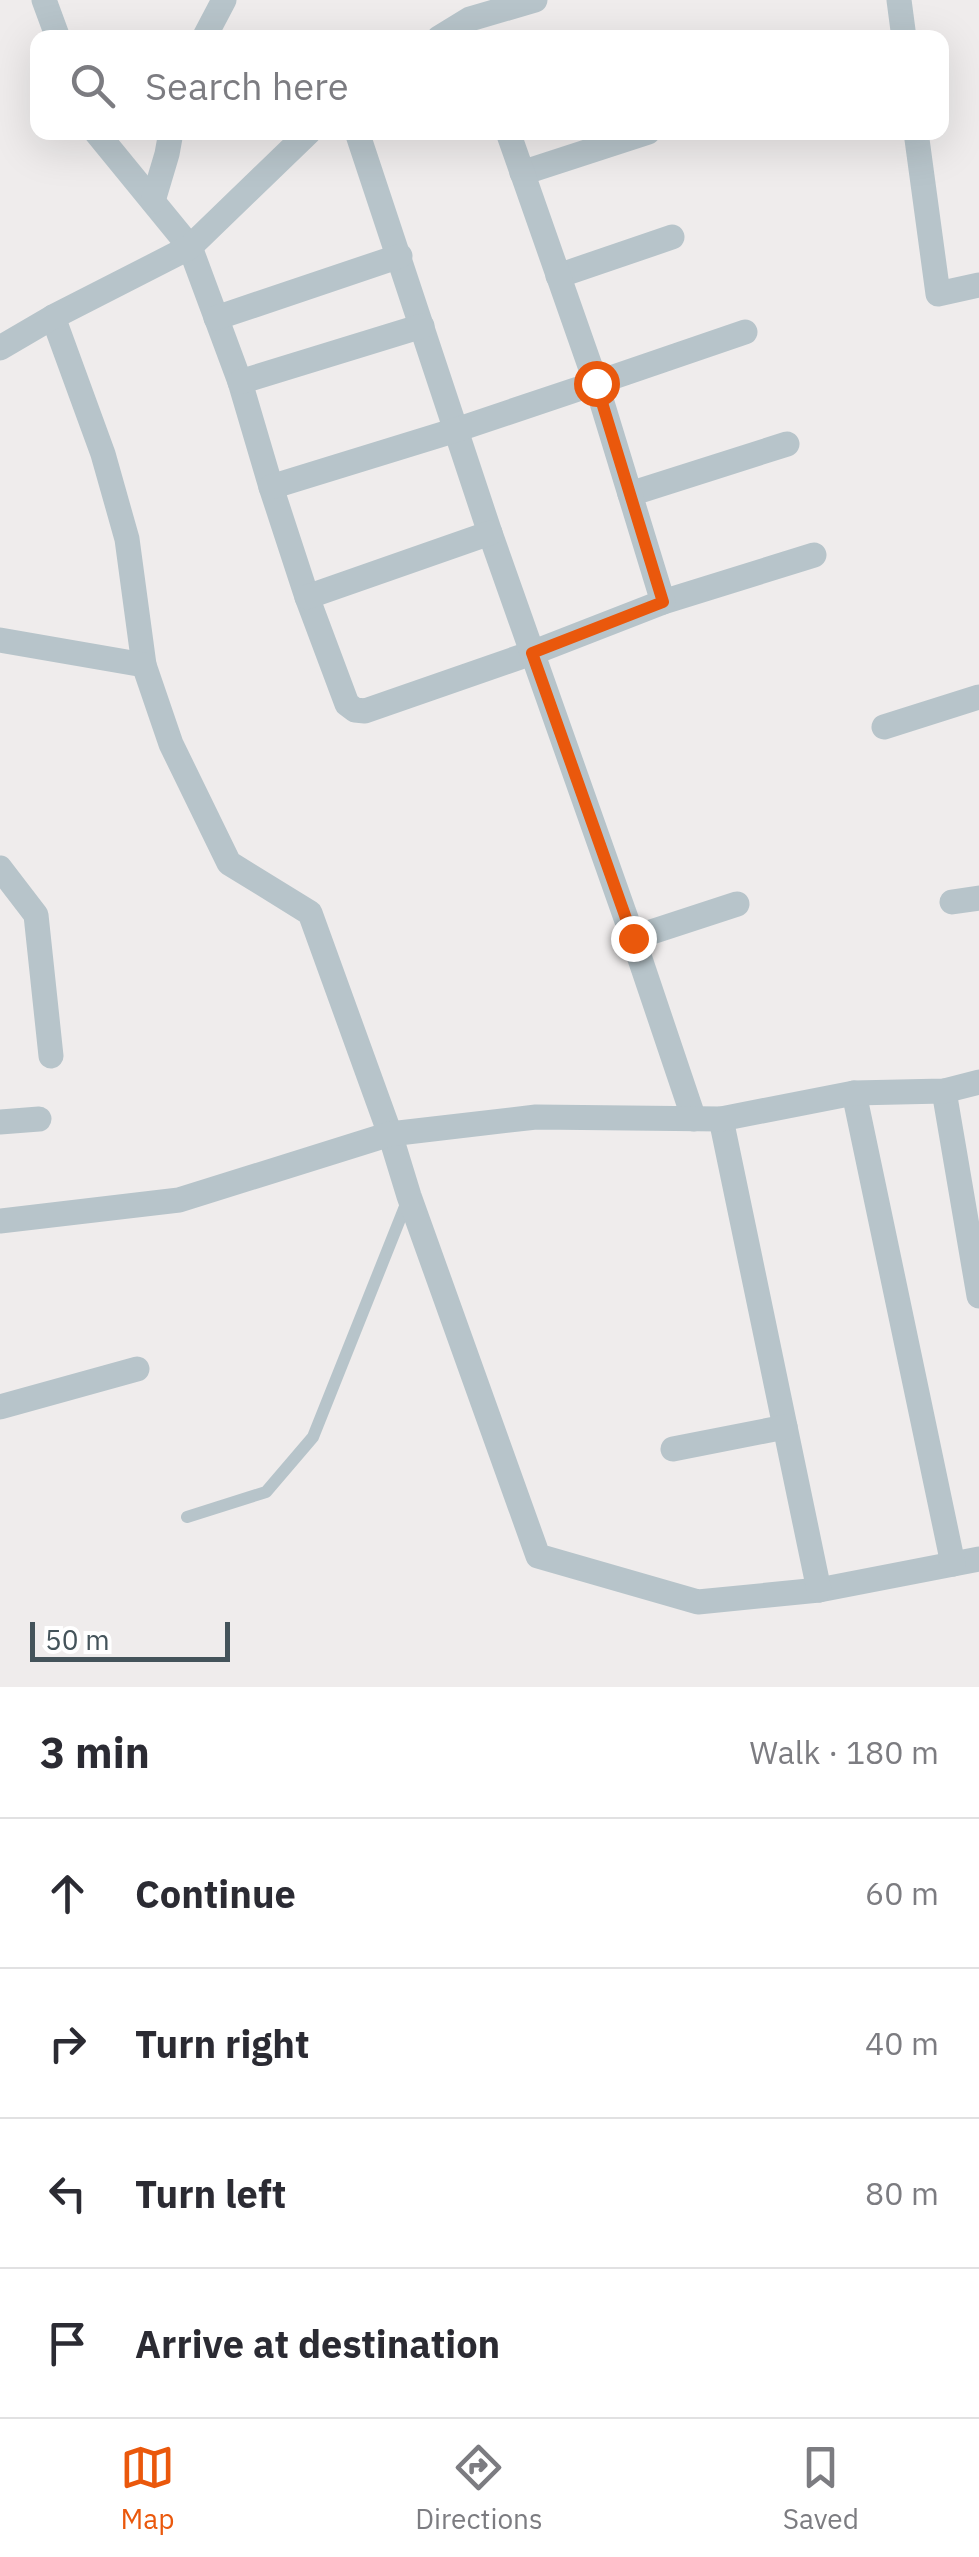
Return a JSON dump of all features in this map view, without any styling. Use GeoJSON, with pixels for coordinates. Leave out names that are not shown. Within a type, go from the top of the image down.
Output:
{"type":"FeatureCollection","features":[{"type":"Feature","properties":{"kind":"street"},"geometry":{"type":"LineString","coordinates":[[44,0],[55,30]]}},
{"type":"Feature","properties":{"kind":"street"},"geometry":{"type":"LineString","coordinates":[[208,30],[224,0]]}},
{"type":"Feature","properties":{"kind":"street"},"geometry":{"type":"LineString","coordinates":[[473,28],[535,0]]}},
{"type":"Feature","properties":{"kind":"street"},"geometry":{"type":"LineString","coordinates":[[899,0],[903,30]]}},
{"type":"Feature","properties":{"kind":"street"},"geometry":{"type":"LineString","coordinates":[[103,140],[190,247],[240,382],[307,598],[347,704],[355,710],[365,711],[663,602],[814,555]]}},
{"type":"Feature","properties":{"kind":"street"},"geometry":{"type":"LineString","coordinates":[[153,201],[169,140]]}},
{"type":"Feature","properties":{"kind":"street"},"geometry":{"type":"LineString","coordinates":[[0,348],[190,247],[302,140]]}},
{"type":"Feature","properties":{"kind":"street"},"geometry":{"type":"LineString","coordinates":[[361,140],[490,533],[694,1120]]}},
{"type":"Feature","properties":{"kind":"street"},"geometry":{"type":"LineString","coordinates":[[511,140],[596,383],[663,602]]}},
{"type":"Feature","properties":{"kind":"street"},"geometry":{"type":"LineString","coordinates":[[522,173],[623,140]]}},
{"type":"Feature","properties":{"kind":"street"},"geometry":{"type":"LineString","coordinates":[[917,140],[938,294],[979,285]]}},
{"type":"Feature","properties":{"kind":"street"},"geometry":{"type":"LineString","coordinates":[[558,276],[672,237]]}},
{"type":"Feature","properties":{"kind":"street"},"geometry":{"type":"LineString","coordinates":[[216,318],[400,256]]}},
{"type":"Feature","properties":{"kind":"street"},"geometry":{"type":"LineString","coordinates":[[53,318],[103,454],[128,540],[144,666],[171,744],[229,863],[310,913],[538,1556],[698,1602],[819,1590],[966,1562],[854,1093]]}},
{"type":"Feature","properties":{"kind":"street"},"geometry":{"type":"LineString","coordinates":[[240,382],[422,326]]}},
{"type":"Feature","properties":{"kind":"street"},"geometry":{"type":"LineString","coordinates":[[271,487],[456,430],[745,332]]}},
{"type":"Feature","properties":{"kind":"street"},"geometry":{"type":"LineString","coordinates":[[630,494],[788,444]]}},
{"type":"Feature","properties":{"kind":"street"},"geometry":{"type":"LineString","coordinates":[[307,598],[490,533]]}},
{"type":"Feature","properties":{"kind":"street"},"geometry":{"type":"LineString","coordinates":[[0,640],[144,666]]}},
{"type":"Feature","properties":{"kind":"street"},"geometry":{"type":"LineString","coordinates":[[884,727],[979,697]]}},
{"type":"Feature","properties":{"kind":"street"},"geometry":{"type":"LineString","coordinates":[[0,868],[36,915],[51,1056]]}},
{"type":"Feature","properties":{"kind":"street"},"geometry":{"type":"LineString","coordinates":[[952,902],[979,898]]}},
{"type":"Feature","properties":{"kind":"street"},"geometry":{"type":"LineString","coordinates":[[633,938],[737,904]]}},
{"type":"Feature","properties":{"kind":"street"},"geometry":{"type":"LineString","coordinates":[[0,1221],[179,1200],[390,1134],[536,1117],[721,1119],[854,1093],[944,1091],[979,1082]]}},
{"type":"Feature","properties":{"kind":"street"},"geometry":{"type":"LineString","coordinates":[[944,1091],[979,1296]]}},
{"type":"Feature","properties":{"kind":"street"},"geometry":{"type":"LineString","coordinates":[[0,1122],[39,1119]]}},
{"type":"Feature","properties":{"kind":"street"},"geometry":{"type":"LineString","coordinates":[[721,1119],[819,1590]]}},
{"type":"Feature","properties":{"kind":"street"},"geometry":{"type":"LineString","coordinates":[[0,1408],[137,1368]]}},
{"type":"Feature","properties":{"kind":"street"},"geometry":{"type":"LineString","coordinates":[[673,1450],[785,1426]]}},
{"type":"Feature","properties":{"kind":"lane"},"geometry":{"type":"LineString","coordinates":[[187,1517],[266,1492],[314,1437],[409,1196]]}},
{"type":"Feature","properties":{"kind":"route"},"geometry":{"type":"LineString","coordinates":[[596,383],[663,602],[532,653],[633,938]]}}]}
